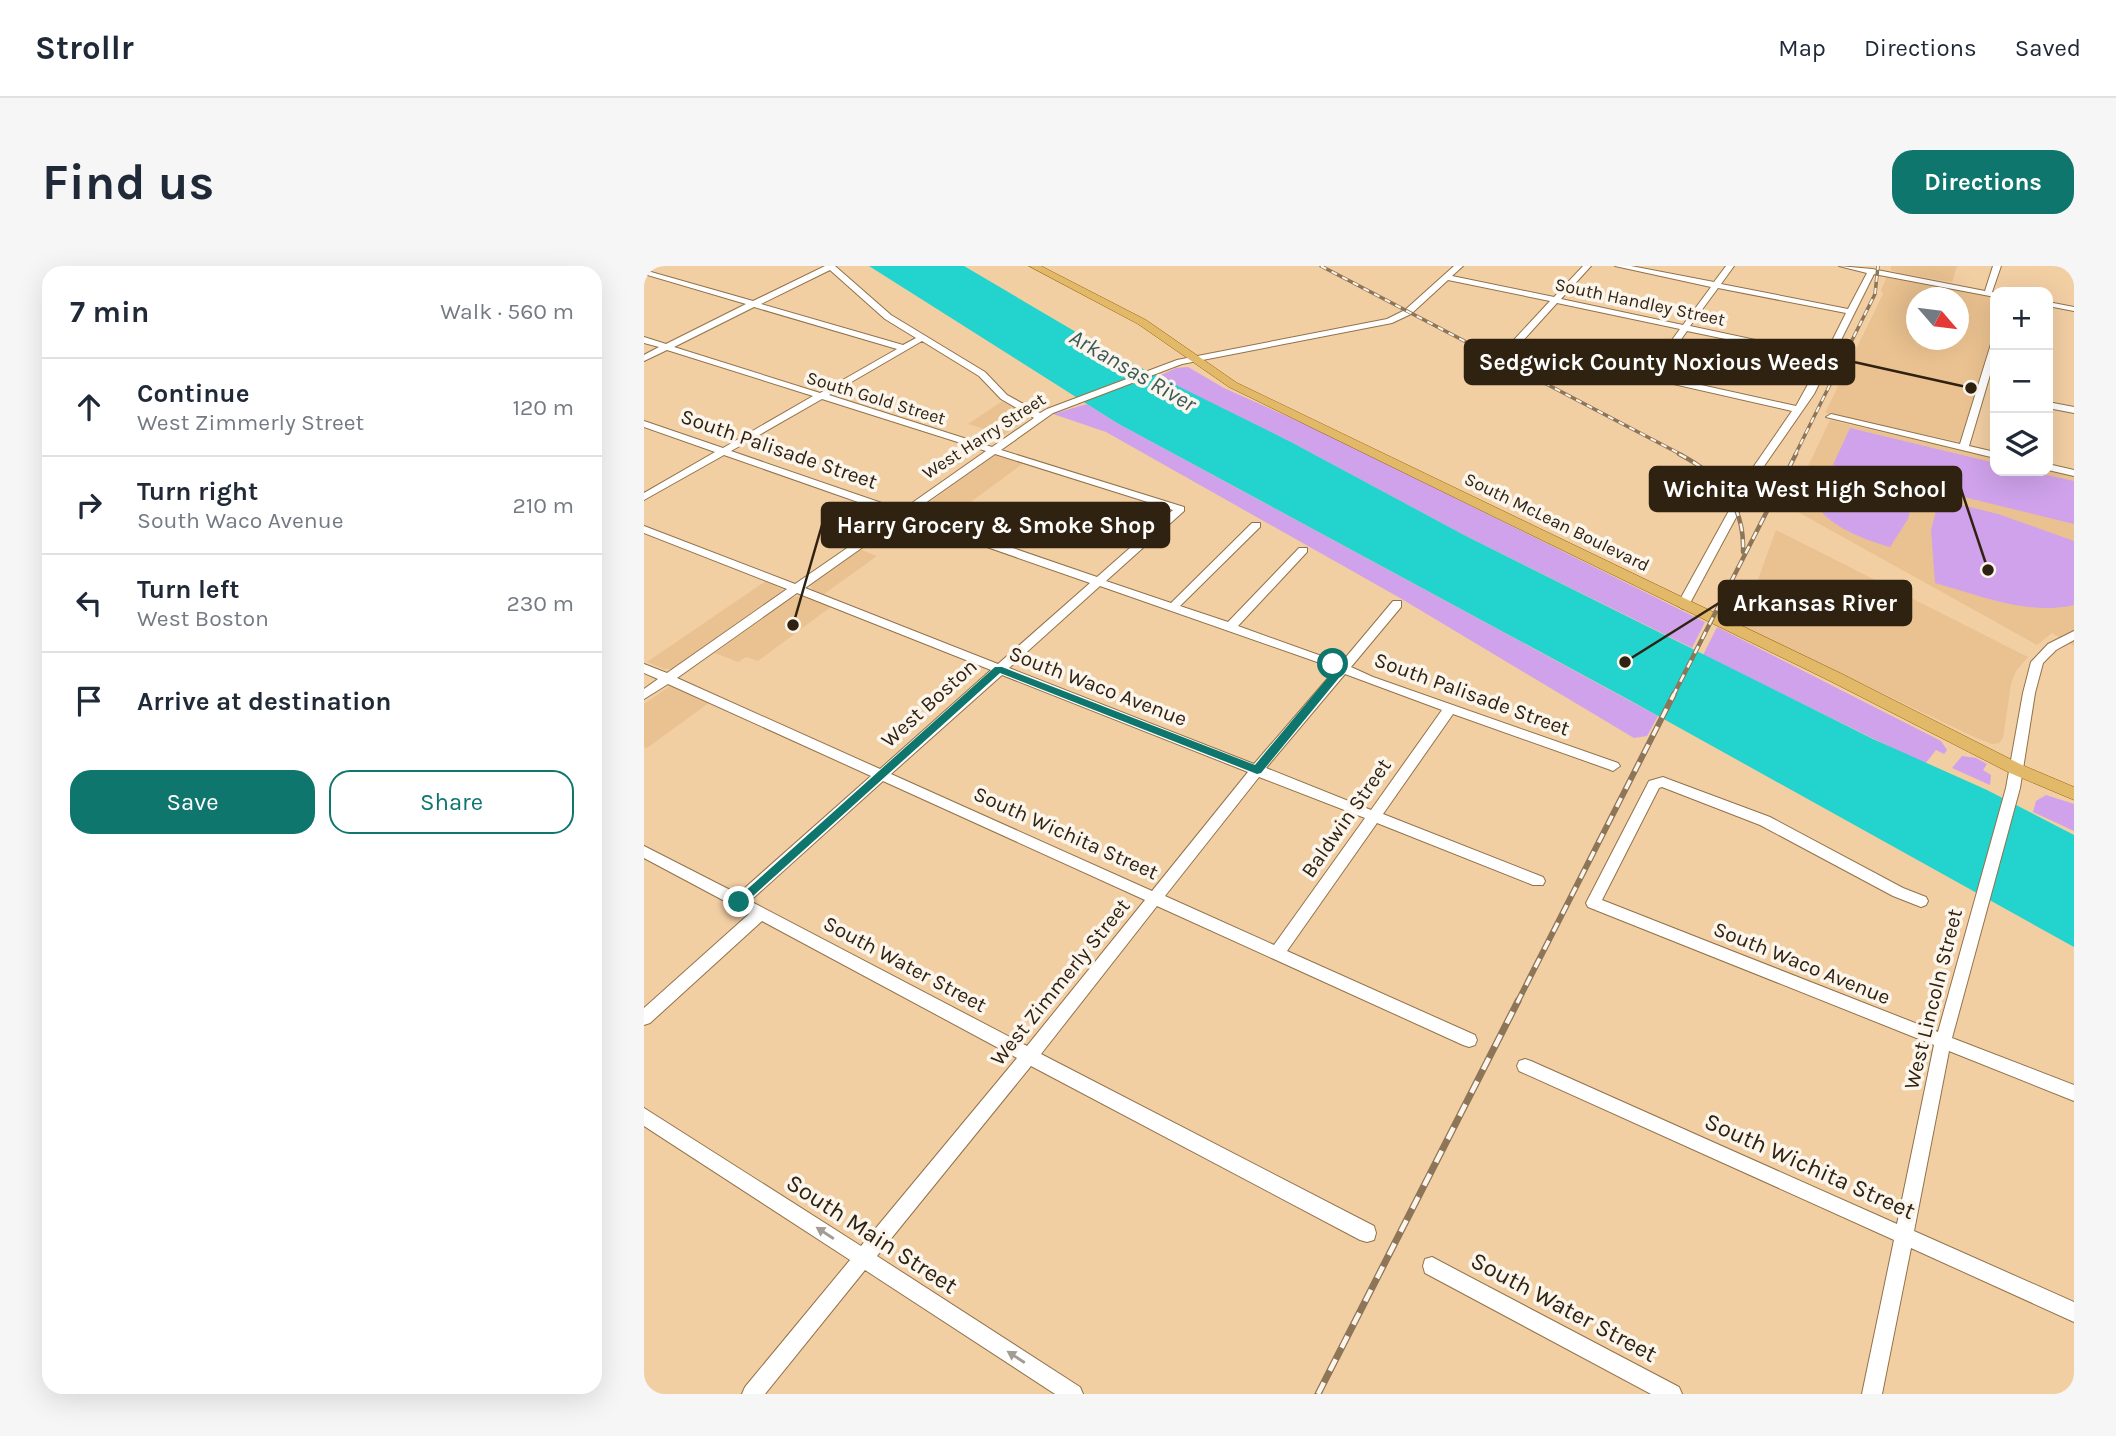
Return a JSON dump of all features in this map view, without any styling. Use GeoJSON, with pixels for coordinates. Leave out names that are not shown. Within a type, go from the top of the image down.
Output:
{"type":"FeatureCollection","features":[{"type":"Feature","properties":{"kind":"main road","name":"South McLean Boulevard"},"geometry":{"type":"LineString","coordinates":[[1034,266],[1142,322],[1233,385],[1835,677],[2016,769],[2074,794]]}},
{"type":"Feature","properties":{"kind":"street"},"geometry":{"type":"LineString","coordinates":[[644,358],[831,266],[888,317],[982,374],[1004,397],[1045,414]]}},
{"type":"Feature","properties":{"kind":"street","name":"West Harry Street"},"geometry":{"type":"LineString","coordinates":[[644,695],[991,449],[1045,414],[1164,368],[1389,321],[1408,312],[1460,266]]}},
{"type":"Feature","properties":{"kind":"street"},"geometry":{"type":"LineString","coordinates":[[1587,266],[1514,345],[1799,410]]}},
{"type":"Feature","properties":{"kind":"street"},"geometry":{"type":"LineString","coordinates":[[1619,266],[1851,312]]}},
{"type":"Feature","properties":{"kind":"street"},"geometry":{"type":"LineString","coordinates":[[1650,376],[1730,266]]}},
{"type":"Feature","properties":{"kind":"street"},"geometry":{"type":"LineString","coordinates":[[1843,266],[1872,271],[1887,270],[1990,294]]}},
{"type":"Feature","properties":{"kind":"street"},"geometry":{"type":"LineString","coordinates":[[1993,287],[1997,266]]}},
{"type":"Feature","properties":{"kind":"street"},"geometry":{"type":"LineString","coordinates":[[1683,605],[1757,469],[1799,410],[1872,271]]}},
{"type":"Feature","properties":{"kind":"street"},"geometry":{"type":"LineString","coordinates":[[644,272],[904,348]]}},
{"type":"Feature","properties":{"kind":"street","name":"South Handley Street"},"geometry":{"type":"LineString","coordinates":[[1447,278],[1828,358]]}},
{"type":"Feature","properties":{"kind":"street"},"geometry":{"type":"LineString","coordinates":[[2053,305],[2074,309]]}},
{"type":"Feature","properties":{"kind":"street"},"geometry":{"type":"LineString","coordinates":[[644,497],[922,338]]}},
{"type":"Feature","properties":{"kind":"street","name":"South Gold Street"},"geometry":{"type":"LineString","coordinates":[[644,340],[1180,509]]}},
{"type":"Feature","properties":{"kind":"street"},"geometry":{"type":"LineString","coordinates":[[1964,448],[1993,350]]}},
{"type":"Feature","properties":{"kind":"street"},"geometry":{"type":"LineString","coordinates":[[1982,391],[1990,393]]}},
{"type":"Feature","properties":{"kind":"street"},"geometry":{"type":"LineString","coordinates":[[2053,406],[2074,411]]}},
{"type":"Feature","properties":{"kind":"street"},"geometry":{"type":"LineString","coordinates":[[1831,417],[1990,454]]}},
{"type":"Feature","properties":{"kind":"street","name":"South Palisade Street"},"geometry":{"type":"LineString","coordinates":[[644,424],[1229,628],[1613,766]]}},
{"type":"Feature","properties":{"kind":"street"},"geometry":{"type":"LineString","coordinates":[[2053,468],[2074,474]]}},
{"type":"Feature","properties":{"kind":"street","name":"West Boston"},"geometry":{"type":"LineString","coordinates":[[739,902],[1180,509]]}},
{"type":"Feature","properties":{"kind":"street"},"geometry":{"type":"LineString","coordinates":[[1172,608],[1256,525]]}},
{"type":"Feature","properties":{"kind":"street","name":"South Waco Avenue"},"geometry":{"type":"LineString","coordinates":[[644,529],[1538,881]]}},
{"type":"Feature","properties":{"kind":"street"},"geometry":{"type":"LineString","coordinates":[[1229,628],[1303,550]]}},
{"type":"Feature","properties":{"kind":"street","name":"West Zimmerly Street"},"geometry":{"type":"LineString","coordinates":[[752,1394],[1029,1056],[1257,770],[1397,604]]}},
{"type":"Feature","properties":{"kind":"street","name":"West Lincoln Street"},"geometry":{"type":"LineString","coordinates":[[1872,1394],[1943,1042],[2013,788],[2038,662],[2052,647],[2074,635]]}},
{"type":"Feature","properties":{"kind":"street","name":"South Wichita Street"},"geometry":{"type":"LineString","coordinates":[[644,668],[1469,1040]]}},
{"type":"Feature","properties":{"kind":"street","name":"Baldwin Street"},"geometry":{"type":"LineString","coordinates":[[1278,953],[1450,709]]}},
{"type":"Feature","properties":{"kind":"street","name":"South Waco Avenue"},"geometry":{"type":"LineString","coordinates":[[1921,901],[1898,892],[1740,810],[1663,782],[1654,783],[1593,903],[2074,1093]]}},
{"type":"Feature","properties":{"kind":"street","name":"South Water Street"},"geometry":{"type":"LineString","coordinates":[[644,851],[1367,1233]]}},
{"type":"Feature","properties":{"kind":"street"},"geometry":{"type":"LineString","coordinates":[[644,1018],[760,913]]}},
{"type":"Feature","properties":{"kind":"street","name":"South Wichita Street"},"geometry":{"type":"LineString","coordinates":[[1525,1066],[2074,1312]]}},
{"type":"Feature","properties":{"kind":"street","name":"South Main Street"},"geometry":{"type":"LineString","coordinates":[[644,1116],[1073,1394]]}},
{"type":"Feature","properties":{"kind":"street","name":"South Water Street"},"geometry":{"type":"LineString","coordinates":[[1432,1266],[1672,1394]]}},
{"type":"Feature","properties":{"kind":"shaded area"},"geometry":{"type":"Polygon","coordinates":[[[1891,266],[1957,266],[1952,282],[1898,273],[1891,270],[1891,266]]]}},
{"type":"Feature","properties":{"kind":"shaded area"},"geometry":{"type":"Polygon","coordinates":[[[1887,276],[1944,287],[1906,287],[1906,350],[1969,350],[1969,292],[1990,296],[1990,344],[1960,442],[1825,413],[1883,294],[1881,290],[1887,276]]]}},
{"type":"Feature","properties":{"kind":"shaded area"},"geometry":{"type":"Polygon","coordinates":[[[1188,367],[1224,388],[1324,433],[1705,622],[1692,648],[1464,535],[1291,442],[1157,377],[1176,368],[1188,367]]]}},
{"type":"Feature","properties":{"kind":"shaded area"},"geometry":{"type":"Polygon","coordinates":[[[1004,400],[1030,417],[1004,435],[968,424],[1004,400]]]}},
{"type":"Feature","properties":{"kind":"shaded area"},"geometry":{"type":"Polygon","coordinates":[[[1087,404],[1117,423],[1658,716],[1647,736],[1634,738],[1400,598],[1106,432],[1053,414],[1087,404]]]}},
{"type":"Feature","properties":{"kind":"shaded area"},"geometry":{"type":"Polygon","coordinates":[[[1830,420],[1990,457],[1990,476],[2053,476],[2053,471],[2074,476],[2074,646],[2052,633],[2037,645],[1789,507],[1830,420]]]}},
{"type":"Feature","properties":{"kind":"shaded area"},"geometry":{"type":"Polygon","coordinates":[[[1850,428],[1990,462],[1990,476],[2052,476],[2074,481],[2074,524],[1833,465],[1850,428]]]}},
{"type":"Feature","properties":{"kind":"shaded area"},"geometry":{"type":"Polygon","coordinates":[[[996,454],[1025,462],[942,523],[915,513],[996,454]]]}},
{"type":"Feature","properties":{"kind":"shaded area"},"geometry":{"type":"Polygon","coordinates":[[[1817,480],[1880,490],[1912,503],[1908,519],[1890,547],[1865,539],[1825,516],[1817,505],[1814,493],[1817,480]]]}},
{"type":"Feature","properties":{"kind":"shaded area"},"geometry":{"type":"Polygon","coordinates":[[[1954,503],[1998,514],[2074,541],[2074,605],[2057,608],[2021,606],[1935,583],[1931,530],[1937,507],[1954,503]]]}},
{"type":"Feature","properties":{"kind":"shaded area"},"geometry":{"type":"Polygon","coordinates":[[[1776,530],[2028,657],[2016,671],[2011,684],[2003,738],[1999,743],[1992,744],[1972,736],[1741,626],[1776,530]]]}},
{"type":"Feature","properties":{"kind":"shaded area"},"geometry":{"type":"Polygon","coordinates":[[[859,549],[877,556],[824,594],[812,590],[810,585],[859,549]]]}},
{"type":"Feature","properties":{"kind":"shaded area"},"geometry":{"type":"Polygon","coordinates":[[[766,581],[783,590],[672,669],[664,669],[647,662],[766,581]]]}},
{"type":"Feature","properties":{"kind":"shaded area"},"geometry":{"type":"Polygon","coordinates":[[[802,595],[832,606],[758,661],[746,657],[738,662],[715,653],[791,598],[802,595]]]}},
{"type":"Feature","properties":{"kind":"shaded area"},"geometry":{"type":"Polygon","coordinates":[[[1717,627],[1941,741],[1947,750],[1944,754],[1936,750],[1925,764],[1703,655],[1717,627]]]}},
{"type":"Feature","properties":{"kind":"shaded area"},"geometry":{"type":"Polygon","coordinates":[[[670,686],[710,702],[647,748],[644,747],[644,704],[670,686]]]}},
{"type":"Feature","properties":{"kind":"shaded area"},"geometry":{"type":"Polygon","coordinates":[[[1962,756],[1976,758],[1987,764],[1983,770],[1991,775],[1990,785],[1952,768],[1962,756]]]}},
{"type":"Feature","properties":{"kind":"shaded area"},"geometry":{"type":"Polygon","coordinates":[[[2046,795],[2074,804],[2074,831],[2033,812],[2036,801],[2046,795]]]}},
{"type":"Feature","properties":{"kind":"water"},"geometry":{"type":"Polygon","coordinates":[[[869,266],[964,266],[1115,355],[1291,442],[1464,535],[1873,739],[1987,790],[2074,835],[2074,947],[1633,702],[1117,423],[869,266]]]}},
{"type":"Feature","properties":{"kind":"railway"},"geometry":{"type":"LineString","coordinates":[[1321,266],[1682,455]]}},
{"type":"Feature","properties":{"kind":"railway"},"geometry":{"type":"LineString","coordinates":[[1795,455],[1875,294],[1878,266]]}},
{"type":"Feature","properties":{"kind":"railway"},"geometry":{"type":"LineString","coordinates":[[1679,454],[1707,472],[1727,493],[1740,520],[1743,552]]}},
{"type":"Feature","properties":{"kind":"railway"},"geometry":{"type":"LineString","coordinates":[[1673,696],[1796,454]]}},
{"type":"Feature","properties":{"kind":"railway"},"geometry":{"type":"LineString","coordinates":[[1517,1003],[1674,694]]}},
{"type":"Feature","properties":{"kind":"railway"},"geometry":{"type":"LineString","coordinates":[[1318,1394],[1518,1001]]}},
{"type":"Feature","properties":{"kind":"place","name":"Sedgwick County Noxious Weeds"},"geometry":{"type":"Point","coordinates":[1971,388]}},
{"type":"Feature","properties":{"kind":"place","name":"Wichita West High School"},"geometry":{"type":"Point","coordinates":[1988,570]}},
{"type":"Feature","properties":{"kind":"place","name":"Harry Grocery & Smoke Shop"},"geometry":{"type":"Point","coordinates":[793,625]}},
{"type":"Feature","properties":{"kind":"place","name":"Arkansas River"},"geometry":{"type":"Point","coordinates":[1625,662]}},
{"type":"Feature","properties":{"kind":"route"},"geometry":{"type":"LineString","coordinates":[[739,902],[999,669],[1257,770],[1342,668],[1333,664]]}}]}
